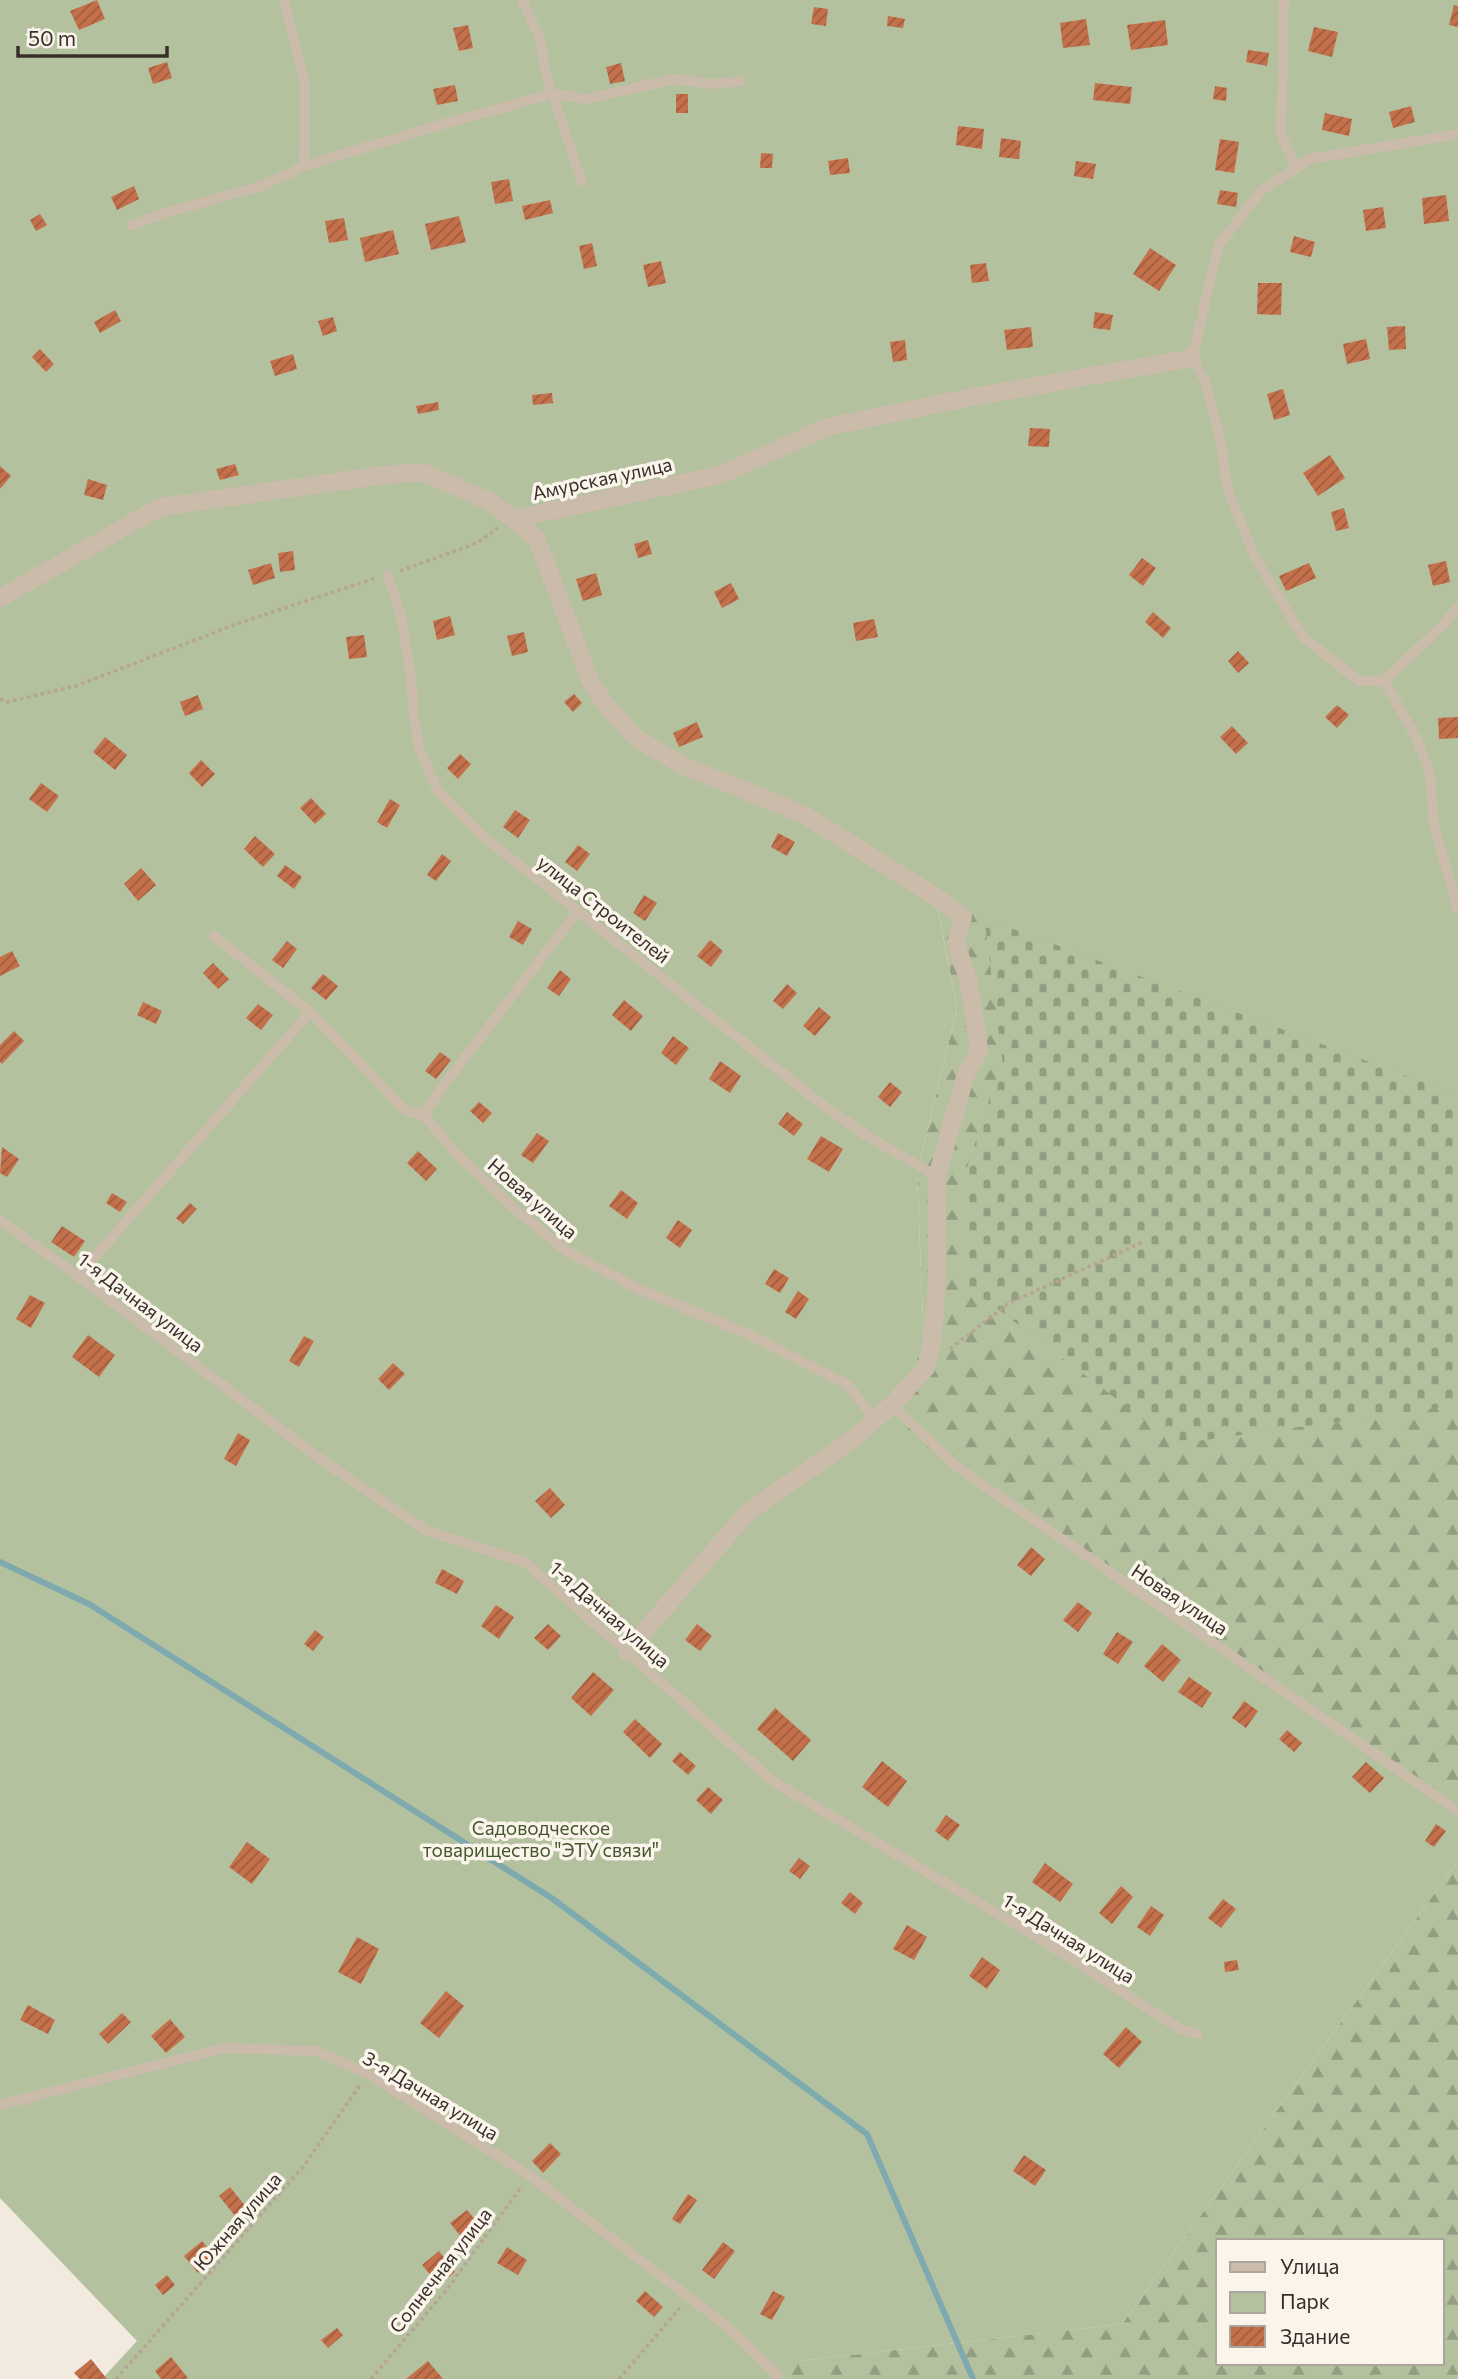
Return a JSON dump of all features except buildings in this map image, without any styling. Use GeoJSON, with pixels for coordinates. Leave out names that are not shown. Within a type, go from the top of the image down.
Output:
{"type":"FeatureCollection","features":[{"type":"Feature","properties":{"kind":"street","name":"Амурская улица"},"geometry":{"type":"LineString","coordinates":[[0,598],[160,507],[422,472],[489,501],[513,519],[720,475],[828,427],[967,398],[1192,358]]}},
{"type":"Feature","properties":{"kind":"street"},"geometry":{"type":"LineString","coordinates":[[513,519],[537,539],[590,680],[606,705],[636,738],[684,766],[803,814],[936,897],[963,917],[956,943],[969,982],[979,1050],[966,1074],[937,1176],[937,1283],[932,1344],[926,1368],[892,1405],[853,1438],[748,1512],[627,1651]]}},
{"type":"Feature","properties":{"kind":"lane"},"geometry":{"type":"LineString","coordinates":[[284,0],[305,85],[304,166]]}},
{"type":"Feature","properties":{"kind":"lane"},"geometry":{"type":"LineString","coordinates":[[522,0],[541,41],[545,71],[581,181]]}},
{"type":"Feature","properties":{"kind":"lane"},"geometry":{"type":"LineString","coordinates":[[1284,0],[1280,134],[1296,169]]}},
{"type":"Feature","properties":{"kind":"lane"},"geometry":{"type":"LineString","coordinates":[[132,225],[261,186],[304,166],[552,94],[587,99],[675,79],[711,84],[740,80]]}},
{"type":"Feature","properties":{"kind":"lane"},"geometry":{"type":"LineString","coordinates":[[1458,134],[1310,159],[1261,191],[1219,245],[1192,358],[1205,381],[1220,437],[1228,491],[1255,557],[1303,637],[1359,681],[1384,681],[1443,625],[1458,607]]}},
{"type":"Feature","properties":{"kind":"lane","name":"улица Строителей"},"geometry":{"type":"LineString","coordinates":[[388,575],[401,616],[419,747],[438,791],[484,837],[828,1109],[872,1139],[937,1176]]}},
{"type":"Feature","properties":{"kind":"lane"},"geometry":{"type":"LineString","coordinates":[[1384,681],[1416,737],[1430,774],[1434,824],[1458,911]]}},
{"type":"Feature","properties":{"kind":"lane"},"geometry":{"type":"LineString","coordinates":[[424,1115],[446,1082],[578,911]]}},
{"type":"Feature","properties":{"kind":"lane","name":"Новая улица"},"geometry":{"type":"LineString","coordinates":[[214,936],[310,1012],[406,1111],[424,1115],[453,1150],[511,1206],[568,1252],[641,1290],[746,1333],[848,1385],[875,1419]]}},
{"type":"Feature","properties":{"kind":"lane"},"geometry":{"type":"LineString","coordinates":[[78,1276],[310,1012]]}},
{"type":"Feature","properties":{"kind":"lane","name":"1-я Дачная улица"},"geometry":{"type":"LineString","coordinates":[[0,1220],[319,1458],[427,1531],[525,1562],[774,1782],[1037,1937],[1180,2029],[1198,2034]]}},
{"type":"Feature","properties":{"kind":"lane","name":"Новая улица"},"geometry":{"type":"LineString","coordinates":[[892,1405],[957,1467],[1458,1811]]}},
{"type":"Feature","properties":{"kind":"lane","name":"3-я Дачная улица"},"geometry":{"type":"LineString","coordinates":[[0,2105],[225,2048],[316,2051],[368,2074],[529,2175],[724,2324],[778,2375]]}},
{"type":"Feature","properties":{"kind":"path"},"geometry":{"type":"LineString","coordinates":[[0,699],[7,702],[76,686],[239,623],[477,543],[513,519]]}},
{"type":"Feature","properties":{"kind":"path"},"geometry":{"type":"LineString","coordinates":[[926,1368],[1009,1303],[1143,1242]]}},
{"type":"Feature","properties":{"kind":"path","name":"Южная улица"},"geometry":{"type":"LineString","coordinates":[[116,2379],[303,2167],[368,2074]]}},
{"type":"Feature","properties":{"kind":"path","name":"Солнечная улица"},"geometry":{"type":"LineString","coordinates":[[371,2379],[448,2288],[529,2175]]}},
{"type":"Feature","properties":{"kind":"path"},"geometry":{"type":"LineString","coordinates":[[620,2379],[688,2299]]}},
{"type":"Feature","properties":{"kind":"green space","name":"Садоводческое товарищество \"ЭТУ связи\""},"geometry":{"type":"Polygon","coordinates":[[[0,0],[1458,0],[1458,1095],[936,900],[957,1008],[917,1173],[924,1344],[888,1423],[1458,1810],[1458,1861],[1122,2324],[799,2361],[785,2379],[102,2379],[137,2341],[0,2198],[0,0]]]}},
{"type":"Feature","properties":{"kind":"green space"},"geometry":{"type":"Polygon","coordinates":[[[1458,853],[1458,1810],[887,1423],[924,1344],[917,1173],[957,1008],[936,899],[1458,853]]]}},
{"type":"Feature","properties":{"kind":"green space"},"geometry":{"type":"Polygon","coordinates":[[[984,916],[1458,980],[1458,1405],[1176,1444],[963,1283],[964,1177],[996,1079],[1004,1074],[984,916]]]}},
{"type":"Feature","properties":{"kind":"green space"},"geometry":{"type":"Polygon","coordinates":[[[1458,1861],[1458,2379],[785,2379],[798,2361],[1122,2324],[1458,1861]]]}},
{"type":"Feature","properties":{"kind":"waterway"},"geometry":{"type":"LineString","coordinates":[[0,1562],[89,1604],[553,1899],[867,2134],[973,2379]]}}]}
